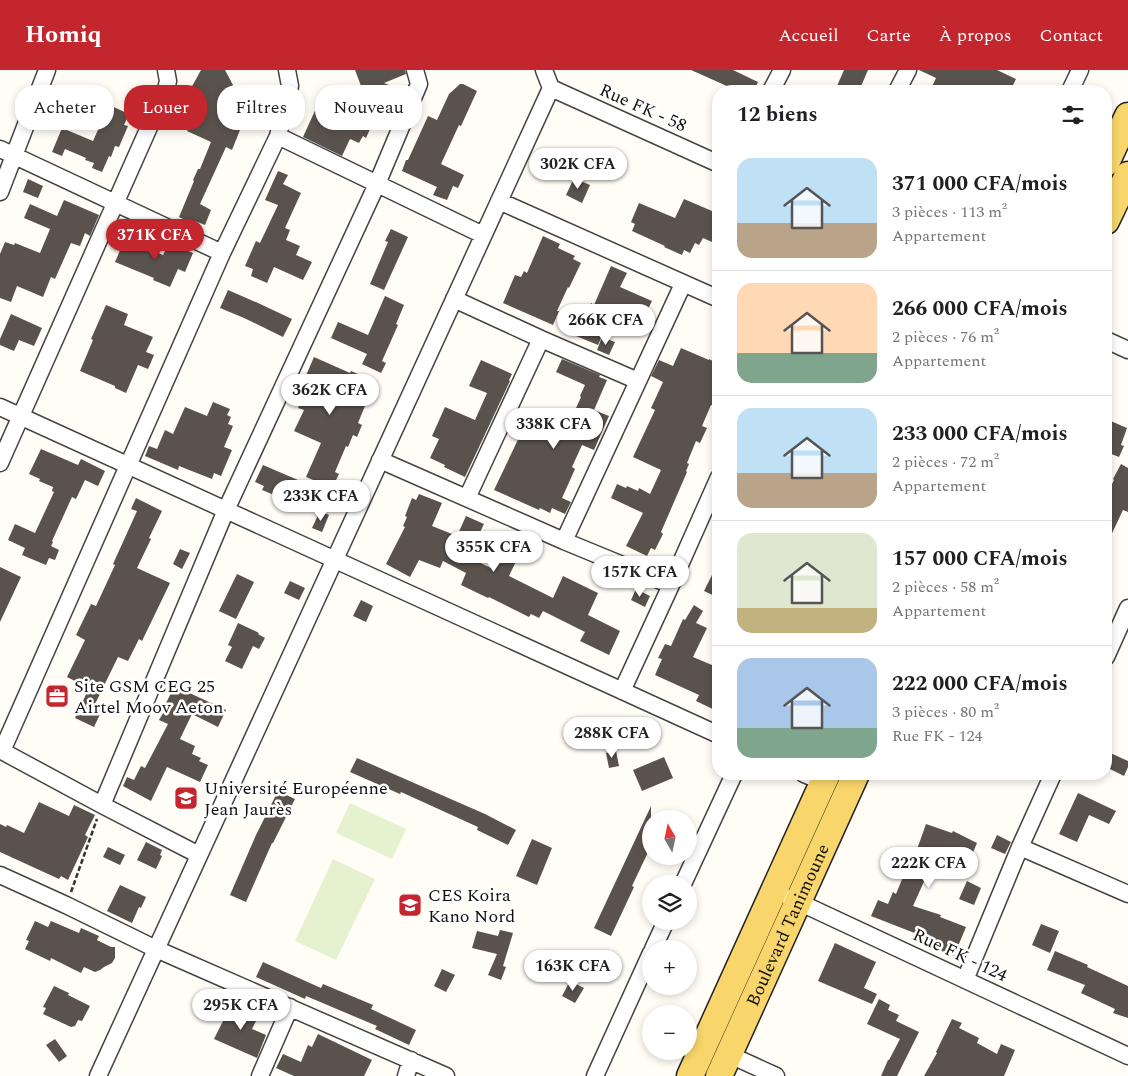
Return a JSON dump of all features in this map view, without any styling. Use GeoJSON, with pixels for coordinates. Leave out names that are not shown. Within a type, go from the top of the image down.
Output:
{"type":"FeatureCollection","features":[{"type":"Feature","properties":{"kind":"main road"},"geometry":{"type":"LineString","coordinates":[[1112,150],[1128,116]]}},
{"type":"Feature","properties":{"kind":"main road"},"geometry":{"type":"LineString","coordinates":[[1112,208],[1128,176]]}},
{"type":"Feature","properties":{"kind":"main road","name":"Boulevard Tanimoune"},"geometry":{"type":"LineString","coordinates":[[723,1065],[786,896],[817,780]]}},
{"type":"Feature","properties":{"kind":"main road","name":"Boulevard Tanimoune"},"geometry":{"type":"LineString","coordinates":[[690,1076],[786,896],[853,780]]}},
{"type":"Feature","properties":{"kind":"street"},"geometry":{"type":"LineString","coordinates":[[0,192],[7,153],[47,70]]}},
{"type":"Feature","properties":{"kind":"street"},"geometry":{"type":"LineString","coordinates":[[0,463],[166,89],[168,81],[166,70]]}},
{"type":"Feature","properties":{"kind":"street"},"geometry":{"type":"LineString","coordinates":[[199,855],[1,750],[222,253],[278,136],[290,86],[286,70]]}},
{"type":"Feature","properties":{"kind":"street"},"geometry":{"type":"LineString","coordinates":[[102,805],[226,510],[377,184],[419,84],[415,70]]}},
{"type":"Feature","properties":{"kind":"street"},"geometry":{"type":"LineString","coordinates":[[98,1076],[551,88],[544,70]]}},
{"type":"Feature","properties":{"kind":"street"},"geometry":{"type":"LineString","coordinates":[[774,85],[782,70]]}},
{"type":"Feature","properties":{"kind":"street"},"geometry":{"type":"LineString","coordinates":[[900,85],[908,70]]}},
{"type":"Feature","properties":{"kind":"street"},"geometry":{"type":"LineString","coordinates":[[1073,85],[1080,70]]}},
{"type":"Feature","properties":{"kind":"street","name":"Rue FK - 58"},"geometry":{"type":"LineString","coordinates":[[551,88],[712,161]]}},
{"type":"Feature","properties":{"kind":"street"},"geometry":{"type":"LineString","coordinates":[[278,136],[484,235]]}},
{"type":"Feature","properties":{"kind":"street"},"geometry":{"type":"LineString","coordinates":[[7,153],[222,253]]}},
{"type":"Feature","properties":{"kind":"street"},"geometry":{"type":"LineString","coordinates":[[499,201],[712,296]]}},
{"type":"Feature","properties":{"kind":"street"},"geometry":{"type":"LineString","coordinates":[[564,541],[683,284]]}},
{"type":"Feature","properties":{"kind":"street"},"geometry":{"type":"LineString","coordinates":[[454,299],[638,381]]}},
{"type":"Feature","properties":{"kind":"street"},"geometry":{"type":"LineString","coordinates":[[467,498],[541,339]]}},
{"type":"Feature","properties":{"kind":"street"},"geometry":{"type":"LineString","coordinates":[[1112,343],[1128,350]]}},
{"type":"Feature","properties":{"kind":"street"},"geometry":{"type":"LineString","coordinates":[[0,407],[712,732]]}},
{"type":"Feature","properties":{"kind":"street"},"geometry":{"type":"LineString","coordinates":[[380,460],[564,541],[671,585]]}},
{"type":"Feature","properties":{"kind":"street"},"geometry":{"type":"LineString","coordinates":[[622,691],[712,493]]}},
{"type":"Feature","properties":{"kind":"street"},"geometry":{"type":"LineString","coordinates":[[1112,643],[1128,608]]}},
{"type":"Feature","properties":{"kind":"street"},"geometry":{"type":"LineString","coordinates":[[687,875],[731,780]]}},
{"type":"Feature","properties":{"kind":"street"},"geometry":{"type":"LineString","coordinates":[[965,980],[1020,847],[1050,780]]}},
{"type":"Feature","properties":{"kind":"street"},"geometry":{"type":"LineString","coordinates":[[1020,847],[1128,894]]}},
{"type":"Feature","properties":{"kind":"street"},"geometry":{"type":"LineString","coordinates":[[0,875],[66,905],[156,950],[446,1076]]}},
{"type":"Feature","properties":{"kind":"street","name":"Rue FK - 124"},"geometry":{"type":"LineString","coordinates":[[786,896],[1128,1056]]}},
{"type":"Feature","properties":{"kind":"street"},"geometry":{"type":"LineString","coordinates":[[595,1076],[642,973]]}},
{"type":"Feature","properties":{"kind":"street"},"geometry":{"type":"LineString","coordinates":[[260,1076],[290,1007]]}},
{"type":"Feature","properties":{"kind":"street"},"geometry":{"type":"LineString","coordinates":[[406,1076],[410,1060]]}},
{"type":"Feature","properties":{"kind":"street"},"geometry":{"type":"LineString","coordinates":[[723,1065],[776,1076]]}},
{"type":"Feature","properties":{"kind":"path"},"geometry":{"type":"LineString","coordinates":[[66,905],[102,805]]}},
{"type":"Feature","properties":{"kind":"green space"},"geometry":{"type":"Polygon","coordinates":[[[350,803],[406,829],[392,859],[336,833],[350,803]]]}},
{"type":"Feature","properties":{"kind":"green space"},"geometry":{"type":"Polygon","coordinates":[[[333,859],[375,879],[336,960],[295,941],[333,859]]]}},
{"type":"Feature","properties":{"kind":"building"},"geometry":{"type":"Polygon","coordinates":[[[201,70],[225,70],[233,85],[217,85],[217,130],[240,130],[232,150],[226,147],[200,204],[211,210],[205,225],[195,221],[194,224],[179,217],[193,180],[198,169],[200,169],[211,142],[187,131],[207,130],[207,85],[193,85],[201,70]]]}},
{"type":"Feature","properties":{"kind":"building"},"geometry":{"type":"Polygon","coordinates":[[[355,70],[405,70],[406,74],[384,83],[389,85],[361,85],[355,70]]]}},
{"type":"Feature","properties":{"kind":"building"},"geometry":{"type":"Polygon","coordinates":[[[691,70],[733,70],[758,82],[757,85],[725,85],[691,70]]]}},
{"type":"Feature","properties":{"kind":"building"},"geometry":{"type":"Polygon","coordinates":[[[844,70],[868,70],[862,85],[837,85],[844,70]]]}},
{"type":"Feature","properties":{"kind":"building"},"geometry":{"type":"Polygon","coordinates":[[[919,70],[997,70],[1016,79],[1013,85],[933,85],[936,78],[919,70]]]}},
{"type":"Feature","properties":{"kind":"building"},"geometry":{"type":"Polygon","coordinates":[[[460,84],[477,91],[441,164],[464,175],[458,188],[453,186],[447,200],[433,195],[437,187],[402,171],[428,116],[437,120],[449,94],[460,84]]]}},
{"type":"Feature","properties":{"kind":"building"},"geometry":{"type":"Polygon","coordinates":[[[114,107],[124,112],[124,130],[126,130],[119,147],[115,146],[102,172],[92,168],[94,163],[85,160],[86,158],[65,149],[62,156],[52,152],[61,130],[67,130],[93,141],[98,130],[114,130],[114,107]]]}},
{"type":"Feature","properties":{"kind":"building"},"geometry":{"type":"Polygon","coordinates":[[[315,111],[315,130],[370,130],[366,138],[363,136],[359,143],[350,139],[342,156],[303,137],[315,111]]]}},
{"type":"Feature","properties":{"kind":"building"},"geometry":{"type":"Polygon","coordinates":[[[278,171],[288,175],[283,184],[301,193],[285,228],[290,230],[286,240],[300,246],[296,255],[312,262],[303,280],[274,267],[267,283],[251,276],[253,269],[245,266],[256,241],[260,243],[278,205],[265,200],[278,171]]]}},
{"type":"Feature","properties":{"kind":"building"},"geometry":{"type":"Polygon","coordinates":[[[574,178],[590,185],[582,203],[566,195],[574,178]]]}},
{"type":"Feature","properties":{"kind":"building"},"geometry":{"type":"Polygon","coordinates":[[[28,179],[43,186],[38,198],[23,192],[28,179]]]}},
{"type":"Feature","properties":{"kind":"building"},"geometry":{"type":"Polygon","coordinates":[[[684,199],[712,211],[712,242],[703,238],[699,245],[695,243],[690,253],[684,250],[682,255],[632,231],[635,224],[631,222],[639,203],[675,218],[684,199]]]}},
{"type":"Feature","properties":{"kind":"building"},"geometry":{"type":"Polygon","coordinates":[[[64,200],[99,215],[90,236],[85,233],[80,246],[71,243],[55,279],[51,277],[43,297],[17,286],[11,302],[0,298],[0,254],[5,242],[14,245],[15,243],[40,253],[50,229],[24,218],[30,204],[57,216],[64,200]]]}},
{"type":"Feature","properties":{"kind":"building"},"geometry":{"type":"Polygon","coordinates":[[[391,229],[408,237],[384,290],[370,284],[388,242],[385,241],[391,229]]]}},
{"type":"Feature","properties":{"kind":"building"},"geometry":{"type":"Polygon","coordinates":[[[543,236],[560,244],[558,248],[575,256],[573,259],[581,263],[557,311],[559,311],[553,325],[503,303],[515,275],[521,277],[524,271],[527,273],[543,236]]]}},
{"type":"Feature","properties":{"kind":"building"},"geometry":{"type":"Polygon","coordinates":[[[125,239],[163,255],[169,243],[193,253],[185,272],[178,269],[170,287],[153,280],[154,278],[115,262],[125,239]]]}},
{"type":"Feature","properties":{"kind":"building"},"geometry":{"type":"Polygon","coordinates":[[[611,266],[627,273],[620,287],[652,301],[647,311],[643,309],[634,328],[610,317],[598,345],[576,336],[591,303],[594,305],[611,266]]]}},
{"type":"Feature","properties":{"kind":"building"},"geometry":{"type":"Polygon","coordinates":[[[228,290],[292,319],[283,337],[220,308],[228,290]]]}},
{"type":"Feature","properties":{"kind":"building"},"geometry":{"type":"Polygon","coordinates":[[[385,296],[404,305],[396,324],[398,325],[382,361],[386,363],[381,373],[362,364],[367,354],[331,338],[338,322],[368,335],[385,296]]]}},
{"type":"Feature","properties":{"kind":"building"},"geometry":{"type":"Polygon","coordinates":[[[106,305],[128,314],[124,325],[153,337],[146,352],[154,355],[148,369],[138,365],[126,393],[115,388],[115,386],[80,371],[106,305]]]}},
{"type":"Feature","properties":{"kind":"building"},"geometry":{"type":"Polygon","coordinates":[[[11,314],[42,328],[34,346],[19,340],[14,351],[0,345],[0,339],[11,314]]]}},
{"type":"Feature","properties":{"kind":"building"},"geometry":{"type":"Polygon","coordinates":[[[602,337],[615,342],[609,355],[597,350],[602,337]]]}},
{"type":"Feature","properties":{"kind":"building"},"geometry":{"type":"Polygon","coordinates":[[[681,348],[712,360],[712,405],[702,426],[707,428],[700,443],[696,441],[687,463],[689,464],[687,472],[661,532],[663,534],[655,550],[651,548],[647,556],[626,546],[643,513],[611,498],[617,484],[638,491],[639,488],[650,494],[661,470],[633,457],[655,410],[651,408],[663,382],[651,376],[659,360],[673,366],[681,348]]]}},
{"type":"Feature","properties":{"kind":"building"},"geometry":{"type":"Polygon","coordinates":[[[314,357],[350,373],[351,371],[367,378],[358,398],[362,399],[360,403],[365,406],[358,423],[362,425],[357,437],[353,435],[348,447],[346,446],[335,472],[339,474],[332,488],[306,477],[321,443],[294,431],[304,410],[298,408],[310,382],[304,380],[314,357]]]}},
{"type":"Feature","properties":{"kind":"building"},"geometry":{"type":"Polygon","coordinates":[[[562,359],[600,375],[599,377],[607,380],[594,410],[609,416],[594,450],[582,445],[572,467],[575,469],[562,498],[571,502],[565,514],[552,508],[550,513],[540,508],[539,510],[494,490],[524,427],[533,431],[535,427],[562,439],[585,385],[556,372],[562,359]]]}},
{"type":"Feature","properties":{"kind":"building"},"geometry":{"type":"Polygon","coordinates":[[[481,360],[512,374],[465,477],[430,458],[439,439],[432,436],[445,407],[475,420],[487,393],[469,386],[481,360]]]}},
{"type":"Feature","properties":{"kind":"building"},"geometry":{"type":"Polygon","coordinates":[[[213,402],[230,409],[227,415],[231,417],[228,424],[233,426],[224,447],[232,450],[221,476],[214,473],[212,479],[179,466],[178,470],[145,456],[149,446],[157,449],[165,430],[173,434],[185,407],[207,416],[213,402]]]}},
{"type":"Feature","properties":{"kind":"building"},"geometry":{"type":"Polygon","coordinates":[[[1112,422],[1127,428],[1121,445],[1124,446],[1119,457],[1112,454],[1112,422]]]}},
{"type":"Feature","properties":{"kind":"building"},"geometry":{"type":"Polygon","coordinates":[[[41,449],[78,465],[81,459],[105,471],[98,486],[85,480],[76,499],[72,497],[52,541],[51,546],[59,550],[55,560],[49,558],[46,565],[22,555],[25,548],[8,540],[15,524],[35,533],[54,492],[52,491],[53,487],[29,474],[41,449]]]}},
{"type":"Feature","properties":{"kind":"building"},"geometry":{"type":"Polygon","coordinates":[[[1121,464],[1128,468],[1128,512],[1123,510],[1112,533],[1112,484],[1114,480],[1121,464]]]}},
{"type":"Feature","properties":{"kind":"building"},"geometry":{"type":"Polygon","coordinates":[[[263,465],[298,480],[289,501],[262,490],[264,486],[255,482],[263,465]]]}},
{"type":"Feature","properties":{"kind":"building"},"geometry":{"type":"Polygon","coordinates":[[[419,494],[442,503],[432,526],[457,536],[466,516],[484,524],[468,557],[491,568],[500,549],[518,557],[509,576],[553,598],[563,576],[598,593],[588,615],[620,631],[609,655],[580,641],[585,632],[543,611],[539,618],[531,614],[529,617],[461,585],[466,573],[443,561],[440,568],[419,560],[410,577],[386,564],[405,527],[403,526],[407,517],[405,516],[412,498],[416,500],[419,494]]]}},
{"type":"Feature","properties":{"kind":"building"},"geometry":{"type":"Polygon","coordinates":[[[136,498],[162,511],[137,568],[170,583],[142,641],[139,639],[128,661],[118,657],[95,704],[103,708],[94,727],[75,718],[89,688],[67,677],[85,640],[76,635],[91,604],[96,606],[115,565],[113,564],[137,511],[131,509],[136,498]]]}},
{"type":"Feature","properties":{"kind":"building"},"geometry":{"type":"Polygon","coordinates":[[[320,511],[329,515],[322,532],[312,528],[320,511]]]}},
{"type":"Feature","properties":{"kind":"building"},"geometry":{"type":"Polygon","coordinates":[[[180,549],[190,553],[182,569],[173,564],[180,549]]]}},
{"type":"Feature","properties":{"kind":"building"},"geometry":{"type":"Polygon","coordinates":[[[0,567],[21,577],[0,622],[0,567]]]}},
{"type":"Feature","properties":{"kind":"building"},"geometry":{"type":"Polygon","coordinates":[[[237,574],[254,582],[236,619],[219,611],[237,574]]]}},
{"type":"Feature","properties":{"kind":"building"},"geometry":{"type":"Polygon","coordinates":[[[712,575],[712,595],[704,591],[712,575]]]}},
{"type":"Feature","properties":{"kind":"building"},"geometry":{"type":"Polygon","coordinates":[[[290,581],[305,588],[299,600],[284,593],[290,581]]]}},
{"type":"Feature","properties":{"kind":"building"},"geometry":{"type":"Polygon","coordinates":[[[636,589],[650,596],[645,607],[631,600],[636,589]]]}},
{"type":"Feature","properties":{"kind":"building"},"geometry":{"type":"Polygon","coordinates":[[[361,600],[373,606],[366,622],[353,616],[361,600]]]}},
{"type":"Feature","properties":{"kind":"building"},"geometry":{"type":"Polygon","coordinates":[[[694,605],[703,611],[696,623],[707,628],[693,657],[712,665],[712,709],[696,701],[699,695],[655,675],[662,659],[658,658],[665,644],[671,646],[683,619],[685,620],[694,605]]]}},
{"type":"Feature","properties":{"kind":"building"},"geometry":{"type":"Polygon","coordinates":[[[238,623],[265,638],[259,649],[253,646],[242,669],[225,661],[232,647],[228,645],[238,623]]]}},
{"type":"Feature","properties":{"kind":"building"},"geometry":{"type":"Polygon","coordinates":[[[181,689],[226,710],[218,727],[192,714],[180,739],[195,746],[192,754],[201,758],[199,761],[208,765],[200,782],[167,767],[151,801],[123,786],[127,777],[134,780],[141,766],[145,768],[168,724],[159,720],[166,708],[164,707],[172,691],[178,694],[181,689]]]}},
{"type":"Feature","properties":{"kind":"building"},"geometry":{"type":"Polygon","coordinates":[[[616,751],[619,766],[609,768],[606,753],[616,751]]]}},
{"type":"Feature","properties":{"kind":"building"},"geometry":{"type":"Polygon","coordinates":[[[1112,754],[1128,761],[1128,767],[1124,776],[1112,770],[1112,754]]]}},
{"type":"Feature","properties":{"kind":"building"},"geometry":{"type":"Polygon","coordinates":[[[664,757],[673,778],[642,791],[633,770],[664,757]]]}},
{"type":"Feature","properties":{"kind":"building"},"geometry":{"type":"Polygon","coordinates":[[[357,758],[485,814],[516,830],[508,845],[477,830],[478,827],[401,792],[400,794],[350,772],[357,758]]]}},
{"type":"Feature","properties":{"kind":"building"},"geometry":{"type":"Polygon","coordinates":[[[278,791],[295,799],[272,843],[246,902],[230,895],[256,835],[278,791]]]}},
{"type":"Feature","properties":{"kind":"building"},"geometry":{"type":"Polygon","coordinates":[[[1078,793],[1116,811],[1109,824],[1089,815],[1077,842],[1059,834],[1078,793]]]}},
{"type":"Feature","properties":{"kind":"building"},"geometry":{"type":"Polygon","coordinates":[[[39,802],[69,816],[74,805],[95,815],[85,835],[88,837],[68,880],[61,876],[59,879],[0,852],[0,824],[6,827],[7,825],[24,833],[39,802]]]}},
{"type":"Feature","properties":{"kind":"building"},"geometry":{"type":"Polygon","coordinates":[[[926,824],[952,833],[953,831],[977,843],[962,879],[931,866],[913,906],[941,915],[940,917],[966,927],[954,956],[915,938],[917,934],[871,916],[878,900],[888,904],[893,892],[896,894],[905,872],[915,855],[926,824]]]}},
{"type":"Feature","properties":{"kind":"building"},"geometry":{"type":"Polygon","coordinates":[[[642,825],[642,865],[632,886],[634,887],[611,936],[594,928],[642,825]]]}},
{"type":"Feature","properties":{"kind":"building"},"geometry":{"type":"Polygon","coordinates":[[[997,835],[1011,842],[1005,854],[991,848],[997,835]]]}},
{"type":"Feature","properties":{"kind":"building"},"geometry":{"type":"Polygon","coordinates":[[[532,839],[552,848],[537,885],[516,876],[532,839]]]}},
{"type":"Feature","properties":{"kind":"building"},"geometry":{"type":"Polygon","coordinates":[[[146,842],[162,850],[160,855],[162,856],[156,869],[137,860],[146,842]]]}},
{"type":"Feature","properties":{"kind":"building"},"geometry":{"type":"Polygon","coordinates":[[[108,847],[125,855],[120,865],[103,857],[108,847]]]}},
{"type":"Feature","properties":{"kind":"building"},"geometry":{"type":"Polygon","coordinates":[[[967,881],[981,888],[974,905],[959,899],[967,881]]]}},
{"type":"Feature","properties":{"kind":"building"},"geometry":{"type":"Polygon","coordinates":[[[120,885],[146,897],[132,923],[107,911],[120,885]]]}},
{"type":"Feature","properties":{"kind":"building"},"geometry":{"type":"Polygon","coordinates":[[[35,921],[48,927],[51,921],[79,933],[81,928],[99,936],[97,940],[115,947],[115,958],[112,963],[100,970],[95,972],[84,967],[81,973],[51,958],[50,961],[25,949],[29,941],[26,940],[35,921]]]}},
{"type":"Feature","properties":{"kind":"building"},"geometry":{"type":"Polygon","coordinates":[[[1041,924],[1059,931],[1050,953],[1032,945],[1041,924]]]}},
{"type":"Feature","properties":{"kind":"building"},"geometry":{"type":"Polygon","coordinates":[[[500,930],[513,933],[503,966],[506,967],[501,980],[488,975],[497,954],[472,948],[477,931],[498,936],[500,930]]]}},
{"type":"Feature","properties":{"kind":"building"},"geometry":{"type":"Polygon","coordinates":[[[835,943],[876,962],[864,988],[877,994],[872,1004],[818,981],[835,943]]]}},
{"type":"Feature","properties":{"kind":"building"},"geometry":{"type":"Polygon","coordinates":[[[1055,951],[1088,965],[1087,967],[1128,986],[1128,1018],[1113,1013],[1115,1009],[1081,993],[1085,985],[1047,970],[1055,951]]]}},
{"type":"Feature","properties":{"kind":"building"},"geometry":{"type":"Polygon","coordinates":[[[263,962],[321,988],[323,984],[373,1005],[371,1009],[416,1030],[409,1045],[375,1029],[377,1026],[306,996],[305,999],[256,977],[263,962]]]}},
{"type":"Feature","properties":{"kind":"building"},"geometry":{"type":"Polygon","coordinates":[[[442,969],[455,975],[446,992],[434,986],[442,969]]]}},
{"type":"Feature","properties":{"kind":"building"},"geometry":{"type":"Polygon","coordinates":[[[570,981],[584,988],[575,1003],[562,996],[570,981]]]}},
{"type":"Feature","properties":{"kind":"building"},"geometry":{"type":"Polygon","coordinates":[[[54,986],[90,1006],[82,1021],[78,1020],[75,1026],[71,1027],[43,1014],[46,1008],[43,1007],[54,986]]]}},
{"type":"Feature","properties":{"kind":"building"},"geometry":{"type":"Polygon","coordinates":[[[879,999],[890,1005],[888,1010],[899,1015],[896,1021],[919,1032],[897,1076],[881,1076],[900,1039],[867,1024],[879,999]]]}},
{"type":"Feature","properties":{"kind":"building"},"geometry":{"type":"Polygon","coordinates":[[[232,1003],[259,1015],[252,1029],[266,1035],[257,1058],[214,1039],[232,1003]]]}},
{"type":"Feature","properties":{"kind":"building"},"geometry":{"type":"Polygon","coordinates":[[[952,1019],[962,1023],[959,1028],[979,1038],[977,1043],[997,1054],[1001,1044],[1015,1050],[1004,1076],[924,1076],[937,1053],[952,1019]]]}},
{"type":"Feature","properties":{"kind":"building"},"geometry":{"type":"Polygon","coordinates":[[[318,1034],[372,1060],[364,1076],[294,1076],[276,1068],[283,1054],[301,1062],[308,1045],[312,1047],[318,1034]]]}},
{"type":"Feature","properties":{"kind":"building"},"geometry":{"type":"Polygon","coordinates":[[[55,1039],[67,1056],[59,1062],[46,1045],[55,1039]]]}},
{"type":"Feature","properties":{"kind":"place","name":"Site GSM CEG 25 Airtel Moov Aeton"},"geometry":{"type":"Point","coordinates":[57,696]}},
{"type":"Feature","properties":{"kind":"place","name":"Université Européenne Jean Jaurès"},"geometry":{"type":"Point","coordinates":[186,798]}},
{"type":"Feature","properties":{"kind":"place","name":"CES Koira Kano Nord"},"geometry":{"type":"Point","coordinates":[410,905]}}]}
